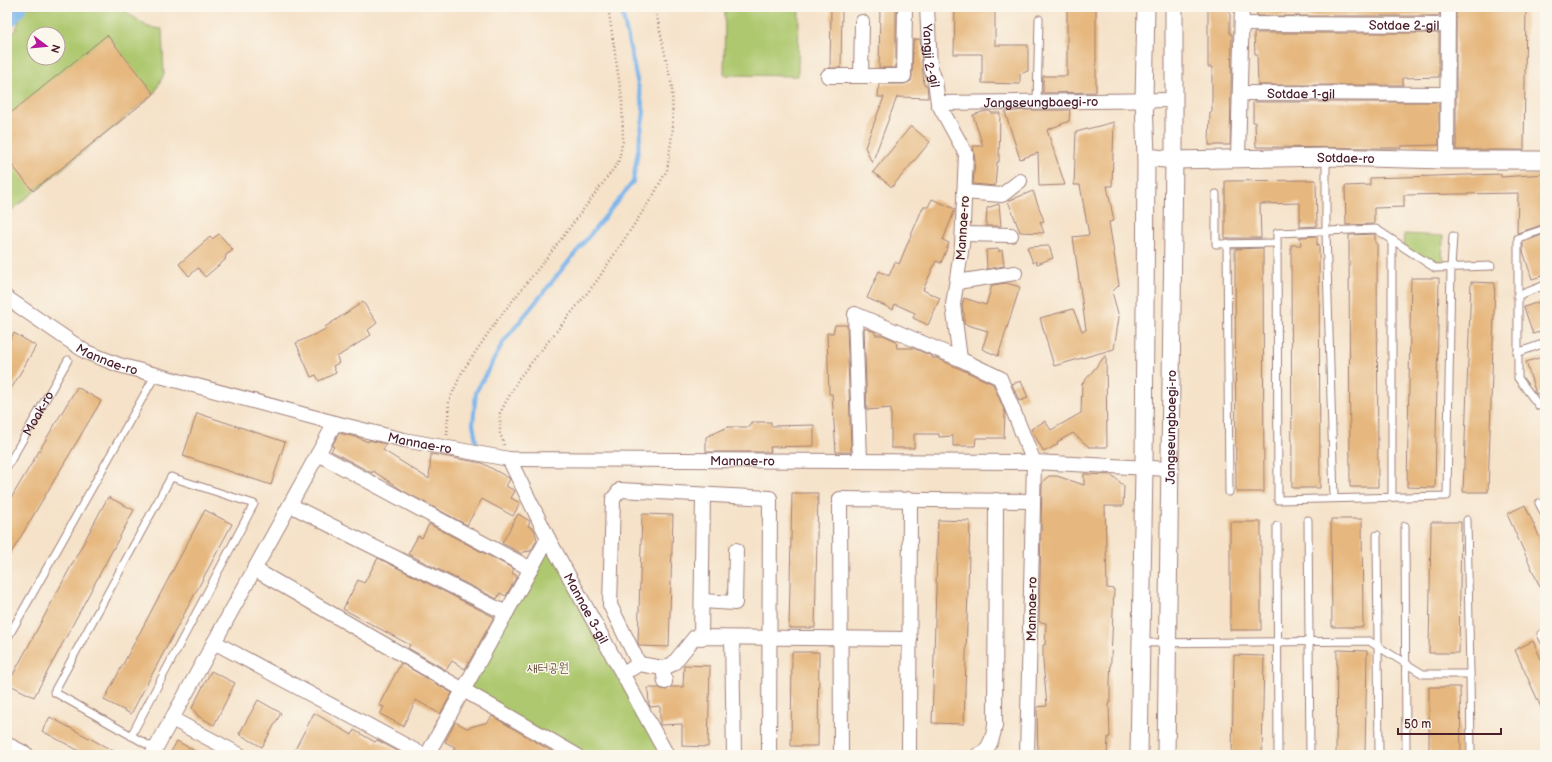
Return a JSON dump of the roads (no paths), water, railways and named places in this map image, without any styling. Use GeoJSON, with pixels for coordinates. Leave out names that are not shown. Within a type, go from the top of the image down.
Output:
{"type":"FeatureCollection","features":[{"type":"Feature","properties":{"kind":"street"},"geometry":{"type":"LineString","coordinates":[[828,76],[904,76],[905,7]]}},
{"type":"Feature","properties":{"kind":"street","name":"Yangji 2-gil"},"geometry":{"type":"LineString","coordinates":[[927,7],[930,66],[935,80],[938,103]]}},
{"type":"Feature","properties":{"kind":"street","name":"Jangseungbaegi-ro"},"geometry":{"type":"LineString","coordinates":[[1139,755],[1144,469],[1146,156],[1144,100],[1146,7]]}},
{"type":"Feature","properties":{"kind":"street","name":"Jangseungbaegi-ro"},"geometry":{"type":"LineString","coordinates":[[1166,755],[1174,160],[1174,7]]}},
{"type":"Feature","properties":{"kind":"street"},"geometry":{"type":"LineString","coordinates":[[1238,158],[1241,93],[1242,7]]}},
{"type":"Feature","properties":{"kind":"street","name":"Sotdae 2-gil"},"geometry":{"type":"LineString","coordinates":[[1447,160],[1448,7]]}},
{"type":"Feature","properties":{"kind":"street"},"geometry":{"type":"LineString","coordinates":[[861,76],[862,22]]}},
{"type":"Feature","properties":{"kind":"street","name":"Sotdae 2-gil"},"geometry":{"type":"LineString","coordinates":[[1242,24],[1448,25]]}},
{"type":"Feature","properties":{"kind":"street","name":"Sotdae 1-gil"},"geometry":{"type":"LineString","coordinates":[[1241,93],[1447,94]]}},
{"type":"Feature","properties":{"kind":"street","name":"Jangseungbaegi-ro"},"geometry":{"type":"LineString","coordinates":[[938,103],[1174,100]]}},
{"type":"Feature","properties":{"kind":"street","name":"Mannae-ro"},"geometry":{"type":"LineString","coordinates":[[938,103],[966,154],[962,234],[954,305],[960,359]]}},
{"type":"Feature","properties":{"kind":"street","name":"Sotdae-ro"},"geometry":{"type":"LineString","coordinates":[[1146,156],[1174,160],[1326,157],[1447,160],[1545,160]]}},
{"type":"Feature","properties":{"kind":"street"},"geometry":{"type":"LineString","coordinates":[[964,192],[1002,195],[1020,181]]}},
{"type":"Feature","properties":{"kind":"street"},"geometry":{"type":"LineString","coordinates":[[962,234],[1011,235]]}},
{"type":"Feature","properties":{"kind":"street"},"geometry":{"type":"LineString","coordinates":[[957,282],[1015,273]]}},
{"type":"Feature","properties":{"kind":"street","name":"Mannae-ro"},"geometry":{"type":"LineString","coordinates":[[7,298],[86,352],[119,365],[404,440],[509,459],[1034,462],[1144,469],[1169,469]]}},
{"type":"Feature","properties":{"kind":"street","name":"Mannae-ro"},"geometry":{"type":"LineString","coordinates":[[860,461],[855,314],[960,359],[1000,378],[1034,462],[1027,755]]}},
{"type":"Feature","properties":{"kind":"street"},"geometry":{"type":"LineString","coordinates":[[154,752],[335,423]]}},
{"type":"Feature","properties":{"kind":"street"},"geometry":{"type":"LineString","coordinates":[[318,454],[531,570]]}},
{"type":"Feature","properties":{"kind":"street","name":"Mannae 3-gil"},"geometry":{"type":"LineString","coordinates":[[509,459],[548,538],[667,755]]}},
{"type":"Feature","properties":{"kind":"street"},"geometry":{"type":"LineString","coordinates":[[639,664],[610,605],[613,499],[620,490],[770,498],[769,755]]}},
{"type":"Feature","properties":{"kind":"street"},"geometry":{"type":"LineString","coordinates":[[701,638],[703,494]]}},
{"type":"Feature","properties":{"kind":"street"},"geometry":{"type":"LineString","coordinates":[[841,755],[840,499],[1033,501]]}},
{"type":"Feature","properties":{"kind":"street"},"geometry":{"type":"LineString","coordinates":[[909,755],[910,499]]}},
{"type":"Feature","properties":{"kind":"street"},"geometry":{"type":"LineString","coordinates":[[978,755],[982,754],[991,742],[996,726],[996,500]]}},
{"type":"Feature","properties":{"kind":"street"},"geometry":{"type":"LineString","coordinates":[[290,505],[506,613]]}},
{"type":"Feature","properties":{"kind":"street"},"geometry":{"type":"LineString","coordinates":[[427,755],[548,538]]}},
{"type":"Feature","properties":{"kind":"street"},"geometry":{"type":"LineString","coordinates":[[702,601],[735,603],[736,550]]}},
{"type":"Feature","properties":{"kind":"street"},"geometry":{"type":"LineString","coordinates":[[254,569],[576,755]]}},
{"type":"Feature","properties":{"kind":"street"},"geometry":{"type":"LineString","coordinates":[[622,673],[639,664],[663,668],[673,664],[695,637],[910,639]]}},
{"type":"Feature","properties":{"kind":"street"},"geometry":{"type":"LineString","coordinates":[[732,638],[734,755]]}},
{"type":"Feature","properties":{"kind":"street"},"geometry":{"type":"LineString","coordinates":[[214,642],[423,755]]}},
{"type":"Feature","properties":{"kind":"street"},"geometry":{"type":"LineString","coordinates":[[663,668],[665,682]]}},
{"type":"Feature","properties":{"kind":"street"},"geometry":{"type":"LineString","coordinates":[[172,719],[240,755]]}},
{"type":"Feature","properties":{"kind":"street"},"geometry":{"type":"LineString","coordinates":[[7,746],[25,755]]}},
{"type":"Feature","properties":{"kind":"lane"},"geometry":{"type":"LineString","coordinates":[[1037,102],[1039,19]]}},
{"type":"Feature","properties":{"kind":"lane"},"geometry":{"type":"LineString","coordinates":[[1326,157],[1326,232],[1334,498]]}},
{"type":"Feature","properties":{"kind":"lane"},"geometry":{"type":"LineString","coordinates":[[1216,194],[1216,244],[1277,243]]}},
{"type":"Feature","properties":{"kind":"lane"},"geometry":{"type":"LineString","coordinates":[[1545,228],[1518,238],[1517,296],[1518,378],[1539,406],[1545,404]]}},
{"type":"Feature","properties":{"kind":"lane"},"geometry":{"type":"LineString","coordinates":[[1453,236],[1451,267],[1447,496],[1278,500],[1277,233],[1376,229],[1435,268],[1451,267],[1491,266]]}},
{"type":"Feature","properties":{"kind":"lane"},"geometry":{"type":"LineString","coordinates":[[1392,240],[1392,497]]}},
{"type":"Feature","properties":{"kind":"lane"},"geometry":{"type":"LineString","coordinates":[[1227,244],[1229,492]]}},
{"type":"Feature","properties":{"kind":"lane"},"geometry":{"type":"LineString","coordinates":[[1517,296],[1545,285]]}},
{"type":"Feature","properties":{"kind":"lane"},"geometry":{"type":"LineString","coordinates":[[1517,353],[1545,343]]}},
{"type":"Feature","properties":{"kind":"lane","name":"Moak-ro"},"geometry":{"type":"LineString","coordinates":[[7,467],[68,360]]}},
{"type":"Feature","properties":{"kind":"lane"},"geometry":{"type":"LineString","coordinates":[[7,639],[156,374]]}},
{"type":"Feature","properties":{"kind":"lane"},"geometry":{"type":"LineString","coordinates":[[131,736],[254,504],[171,477],[54,692],[131,736],[154,752]]}},
{"type":"Feature","properties":{"kind":"lane"},"geometry":{"type":"LineString","coordinates":[[1539,503],[1545,515]]}},
{"type":"Feature","properties":{"kind":"lane"},"geometry":{"type":"LineString","coordinates":[[1308,520],[1310,755]]}},
{"type":"Feature","properties":{"kind":"lane"},"geometry":{"type":"LineString","coordinates":[[1467,520],[1471,755]]}},
{"type":"Feature","properties":{"kind":"lane"},"geometry":{"type":"LineString","coordinates":[[1277,526],[1278,755]]}},
{"type":"Feature","properties":{"kind":"lane"},"geometry":{"type":"LineString","coordinates":[[1405,526],[1406,755]]}},
{"type":"Feature","properties":{"kind":"lane"},"geometry":{"type":"LineString","coordinates":[[1377,536],[1379,755]]}},
{"type":"Feature","properties":{"kind":"lane"},"geometry":{"type":"LineString","coordinates":[[1545,632],[1541,634],[1545,642]]}},
{"type":"Feature","properties":{"kind":"lane"},"geometry":{"type":"LineString","coordinates":[[1141,643],[1369,641],[1423,674],[1470,674]]}},
{"type":"Feature","properties":{"kind":"waterway"},"geometry":{"type":"LineString","coordinates":[[7,15],[14,7]]}},
{"type":"Feature","properties":{"kind":"waterway"},"geometry":{"type":"LineString","coordinates":[[478,451],[473,424],[476,392],[504,341],[633,182],[644,112],[621,7]]}},
{"type":"Feature","properties":{"kind":"park label","name":"새터공원"},"geometry":{"type":"Point","coordinates":[548,667]}}]}
